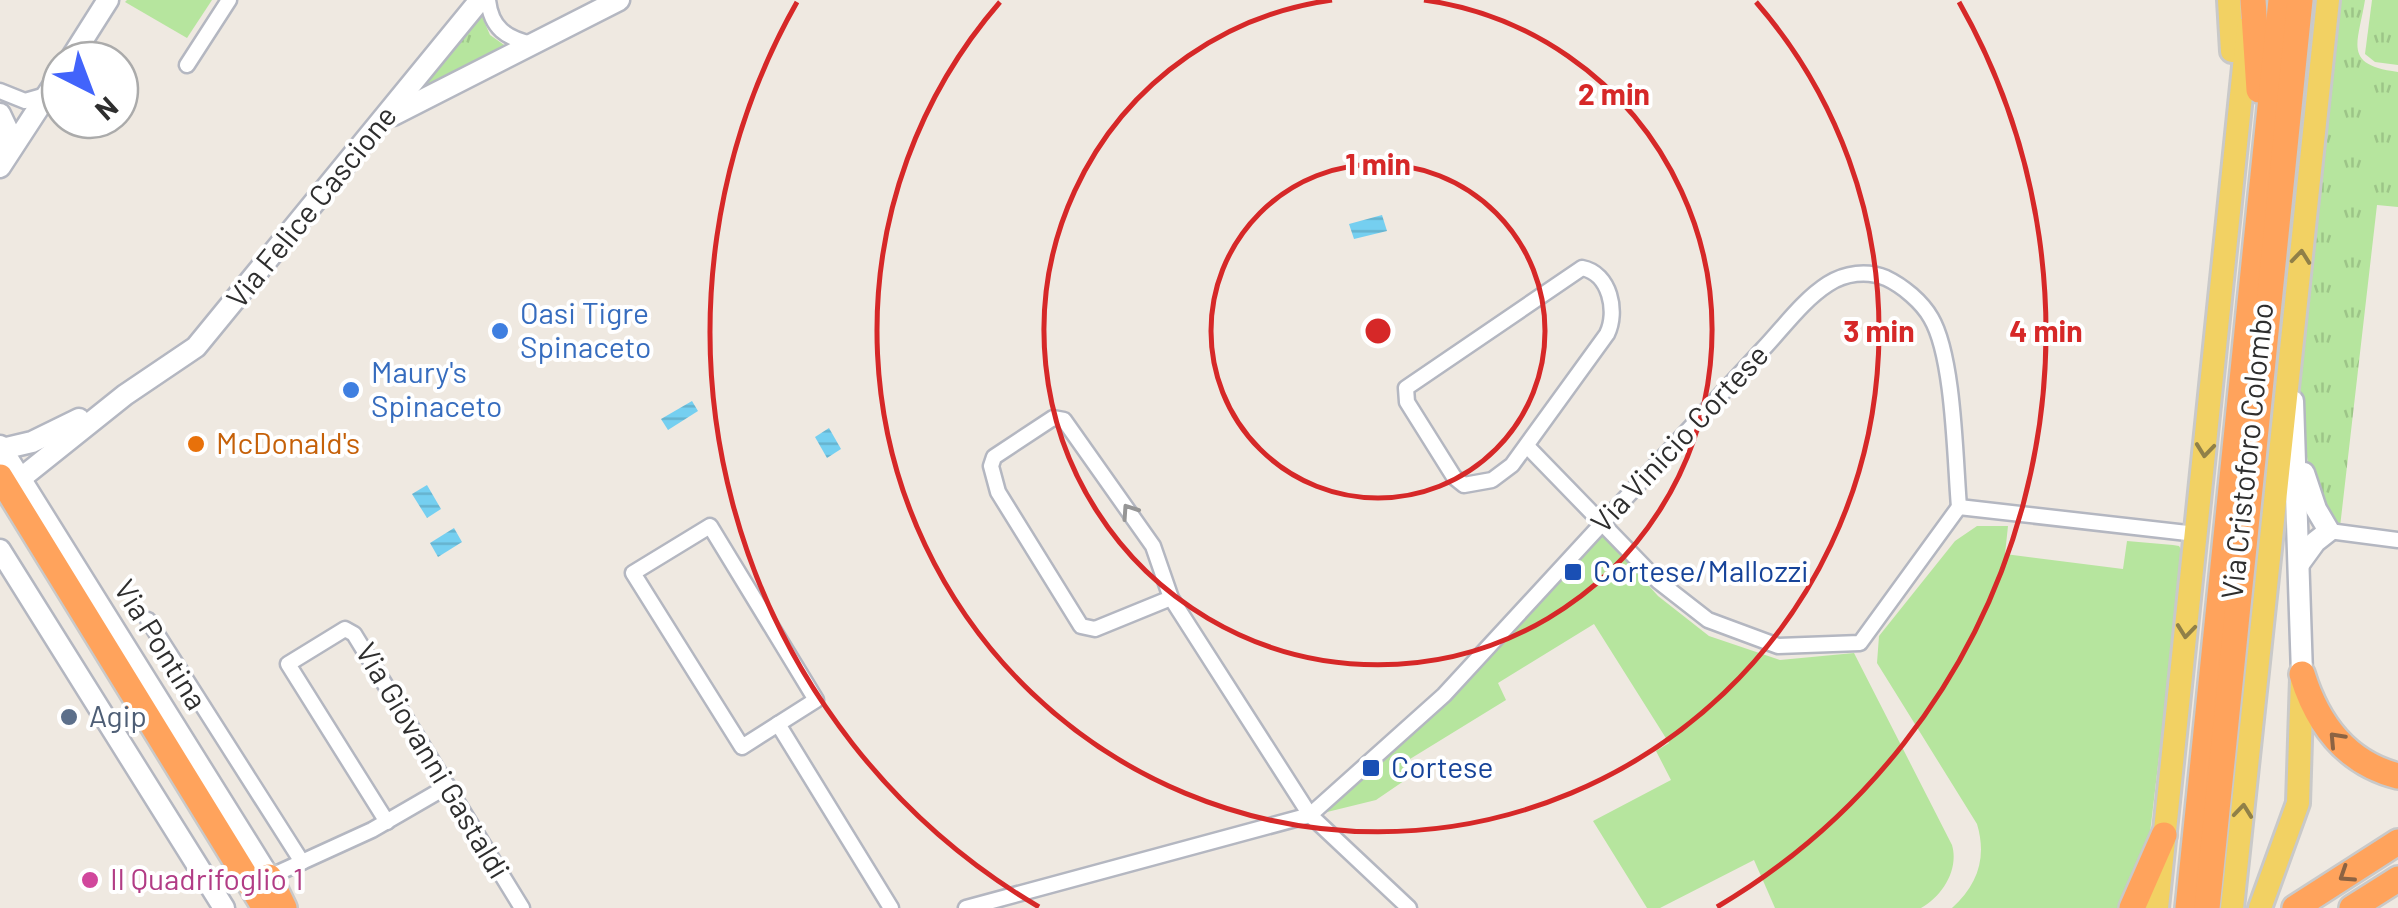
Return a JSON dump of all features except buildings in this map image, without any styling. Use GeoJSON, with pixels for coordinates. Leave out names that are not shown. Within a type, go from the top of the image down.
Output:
{"type":"FeatureCollection","features":[{"type":"Feature","properties":{"kind":"highway"},"geometry":{"type":"LineString","coordinates":[[2252,0],[2259,90],[2253,190],[2258,219]]}},
{"type":"Feature","properties":{"kind":"highway","name":"Via Cristoforo Colombo"},"geometry":{"type":"LineString","coordinates":[[2188,908],[2281,0]]}},
{"type":"Feature","properties":{"kind":"highway","name":"Via Cristoforo Colombo"},"geometry":{"type":"LineString","coordinates":[[2208,908],[2300,0]]}},
{"type":"Feature","properties":{"kind":"highway","name":"Via Pontina"},"geometry":{"type":"LineString","coordinates":[[7,497],[245,908]]}},
{"type":"Feature","properties":{"kind":"highway","name":"Via Pontina"},"geometry":{"type":"LineString","coordinates":[[7,497],[265,908]]}},
{"type":"Feature","properties":{"kind":"highway"},"geometry":{"type":"LineString","coordinates":[[2302,674],[2315,711],[2334,738],[2365,763],[2398,776]]}},
{"type":"Feature","properties":{"kind":"highway"},"geometry":{"type":"LineString","coordinates":[[2132,908],[2164,835]]}},
{"type":"Feature","properties":{"kind":"highway"},"geometry":{"type":"LineString","coordinates":[[2295,908],[2398,842]]}},
{"type":"Feature","properties":{"kind":"highway"},"geometry":{"type":"LineString","coordinates":[[269,877],[284,908]]}},
{"type":"Feature","properties":{"kind":"highway"},"geometry":{"type":"LineString","coordinates":[[2352,908],[2398,879]]}},
{"type":"Feature","properties":{"kind":"main road"},"geometry":{"type":"LineString","coordinates":[[2214,367],[2206,313],[2232,49],[2229,0]]}},
{"type":"Feature","properties":{"kind":"main road","name":"Via Cristoforo Colombo"},"geometry":{"type":"LineString","coordinates":[[2157,908],[2252,0]]}},
{"type":"Feature","properties":{"kind":"main road","name":"Via Cristoforo Colombo"},"geometry":{"type":"LineString","coordinates":[[2232,908],[2328,0]]}},
{"type":"Feature","properties":{"kind":"main road"},"geometry":{"type":"LineString","coordinates":[[2260,908],[2298,803],[2302,674]]}},
{"type":"Feature","properties":{"kind":"street"},"geometry":{"type":"LineString","coordinates":[[83,40],[108,0]]}},
{"type":"Feature","properties":{"kind":"street"},"geometry":{"type":"LineString","coordinates":[[187,64],[229,0]]}},
{"type":"Feature","properties":{"kind":"street","name":"Via Felice Cascione"},"geometry":{"type":"LineString","coordinates":[[7,497],[125,395],[196,347],[480,0]]}},
{"type":"Feature","properties":{"kind":"street"},"geometry":{"type":"LineString","coordinates":[[488,0],[498,29],[509,38],[532,44]]}},
{"type":"Feature","properties":{"kind":"street"},"geometry":{"type":"LineString","coordinates":[[383,121],[619,0]]}},
{"type":"Feature","properties":{"kind":"street"},"geometry":{"type":"LineString","coordinates":[[0,91],[24,101],[40,97]]}},
{"type":"Feature","properties":{"kind":"street"},"geometry":{"type":"LineString","coordinates":[[0,166],[40,106]]}},
{"type":"Feature","properties":{"kind":"street"},"geometry":{"type":"LineString","coordinates":[[0,114],[9,133],[0,166]]}},
{"type":"Feature","properties":{"kind":"street"},"geometry":{"type":"LineString","coordinates":[[1591,269],[1607,292],[1614,310],[1613,320],[1608,334],[1528,447],[1500,476],[1474,486],[1464,485],[1454,477],[1407,402],[1405,391],[1423,374],[1576,270],[1591,269]]}},
{"type":"Feature","properties":{"kind":"street","name":"Via Vinicio Cortese"},"geometry":{"type":"LineString","coordinates":[[1310,815],[1444,695],[1816,293],[1834,280],[1874,274],[1912,296],[1933,321],[1946,375],[1959,507]]}},
{"type":"Feature","properties":{"kind":"street"},"geometry":{"type":"LineString","coordinates":[[2292,354],[2302,674]]}},
{"type":"Feature","properties":{"kind":"street","name":"Via Felice Cascione"},"geometry":{"type":"LineString","coordinates":[[1,447],[37,440],[125,395]]}},
{"type":"Feature","properties":{"kind":"street"},"geometry":{"type":"LineString","coordinates":[[1171,598],[1095,630],[1081,626],[998,492],[990,466],[994,456],[1053,418],[1061,417],[1153,546],[1171,598],[1310,815],[1409,908]]}},
{"type":"Feature","properties":{"kind":"street"},"geometry":{"type":"LineString","coordinates":[[2296,444],[2310,496],[2329,531]]}},
{"type":"Feature","properties":{"kind":"street","name":"Via Pontina"},"geometry":{"type":"LineString","coordinates":[[1,447],[7,497],[269,877]]}},
{"type":"Feature","properties":{"kind":"street"},"geometry":{"type":"LineString","coordinates":[[1528,447],[1666,588],[1714,624],[1778,646],[1860,643],[1959,507],[2196,534]]}},
{"type":"Feature","properties":{"kind":"street"},"geometry":{"type":"LineString","coordinates":[[710,526],[816,700],[778,724],[742,747],[633,574],[710,526]]}},
{"type":"Feature","properties":{"kind":"street"},"geometry":{"type":"LineString","coordinates":[[2299,564],[2329,531],[2398,540]]}},
{"type":"Feature","properties":{"kind":"street"},"geometry":{"type":"LineString","coordinates":[[0,550],[224,908]]}},
{"type":"Feature","properties":{"kind":"street"},"geometry":{"type":"LineString","coordinates":[[148,620],[302,862]]}},
{"type":"Feature","properties":{"kind":"street","name":"Via Giovanni Gastaldi"},"geometry":{"type":"LineString","coordinates":[[387,822],[288,664],[342,630],[350,629],[354,634],[522,908]]}},
{"type":"Feature","properties":{"kind":"street"},"geometry":{"type":"LineString","coordinates":[[778,724],[891,908]]}},
{"type":"Feature","properties":{"kind":"street"},"geometry":{"type":"LineString","coordinates":[[269,877],[387,822],[448,786]]}},
{"type":"Feature","properties":{"kind":"street"},"geometry":{"type":"LineString","coordinates":[[966,908],[1310,815]]}},
{"type":"Feature","properties":{"kind":"street"},"geometry":{"type":"LineString","coordinates":[[203,908],[210,886]]}},
{"type":"Feature","properties":{"kind":"green space"},"geometry":{"type":"Polygon","coordinates":[[[127,0],[212,0],[187,38],[127,0]]]}},
{"type":"Feature","properties":{"kind":"green space"},"geometry":{"type":"Polygon","coordinates":[[[2337,0],[2365,0],[2358,40],[2361,58],[2380,69],[2398,72],[2398,207],[2377,205],[2340,527],[2335,525],[2310,473],[2299,414],[2302,343],[2337,0]]]}},
{"type":"Feature","properties":{"kind":"green space"},"geometry":{"type":"Polygon","coordinates":[[[2372,0],[2398,0],[2398,65],[2375,62],[2365,54],[2372,0]]]}},
{"type":"Feature","properties":{"kind":"green space"},"geometry":{"type":"Polygon","coordinates":[[[481,14],[490,35],[507,47],[422,90],[421,87],[481,14]]]}},
{"type":"Feature","properties":{"kind":"green space"},"geometry":{"type":"Polygon","coordinates":[[[1977,526],[2008,526],[2005,554],[2123,569],[2127,541],[2179,546],[2183,553],[2150,833],[2136,882],[2120,908],[1952,908],[1968,890],[1978,870],[1981,848],[1977,824],[1877,663],[1879,636],[1955,541],[1977,526]]]}},
{"type":"Feature","properties":{"kind":"green space"},"geometry":{"type":"Polygon","coordinates":[[[1603,534],[1658,596],[1709,636],[1780,660],[1854,653],[1952,845],[1951,872],[1936,896],[1921,908],[1775,908],[1754,860],[1660,908],[1647,908],[1593,821],[1671,780],[1656,751],[1669,743],[1594,624],[1498,683],[1506,700],[1410,759],[1417,772],[1376,800],[1323,813],[1457,694],[1603,534]]]}},
{"type":"Feature","properties":{"kind":"water"},"geometry":{"type":"Polygon","coordinates":[[[1382,215],[1387,231],[1354,239],[1349,224],[1382,215]]]}},
{"type":"Feature","properties":{"kind":"water"},"geometry":{"type":"Polygon","coordinates":[[[692,401],[698,411],[668,430],[661,419],[692,401]]]}},
{"type":"Feature","properties":{"kind":"water"},"geometry":{"type":"Polygon","coordinates":[[[829,428],[841,449],[827,458],[815,437],[829,428]]]}},
{"type":"Feature","properties":{"kind":"water"},"geometry":{"type":"Polygon","coordinates":[[[427,485],[441,509],[427,518],[412,494],[427,485]]]}},
{"type":"Feature","properties":{"kind":"water"},"geometry":{"type":"Polygon","coordinates":[[[454,528],[462,542],[438,557],[430,543],[454,528]]]}},
{"type":"Feature","properties":{"kind":"place","name":"Oasi Tigre Spinaceto"},"geometry":{"type":"Point","coordinates":[500,331]}},
{"type":"Feature","properties":{"kind":"place","name":"Maury's Spinaceto"},"geometry":{"type":"Point","coordinates":[351,390]}},
{"type":"Feature","properties":{"kind":"place","name":"McDonald's"},"geometry":{"type":"Point","coordinates":[196,444]}},
{"type":"Feature","properties":{"kind":"place","name":"Cortese/Mallozzi"},"geometry":{"type":"Point","coordinates":[1573,572]}},
{"type":"Feature","properties":{"kind":"place","name":"Agip"},"geometry":{"type":"Point","coordinates":[69,717]}},
{"type":"Feature","properties":{"kind":"place","name":"Cortese"},"geometry":{"type":"Point","coordinates":[1371,768]}},
{"type":"Feature","properties":{"kind":"place","name":"Il Quadrifoglio 1"},"geometry":{"type":"Point","coordinates":[90,880]}}]}
